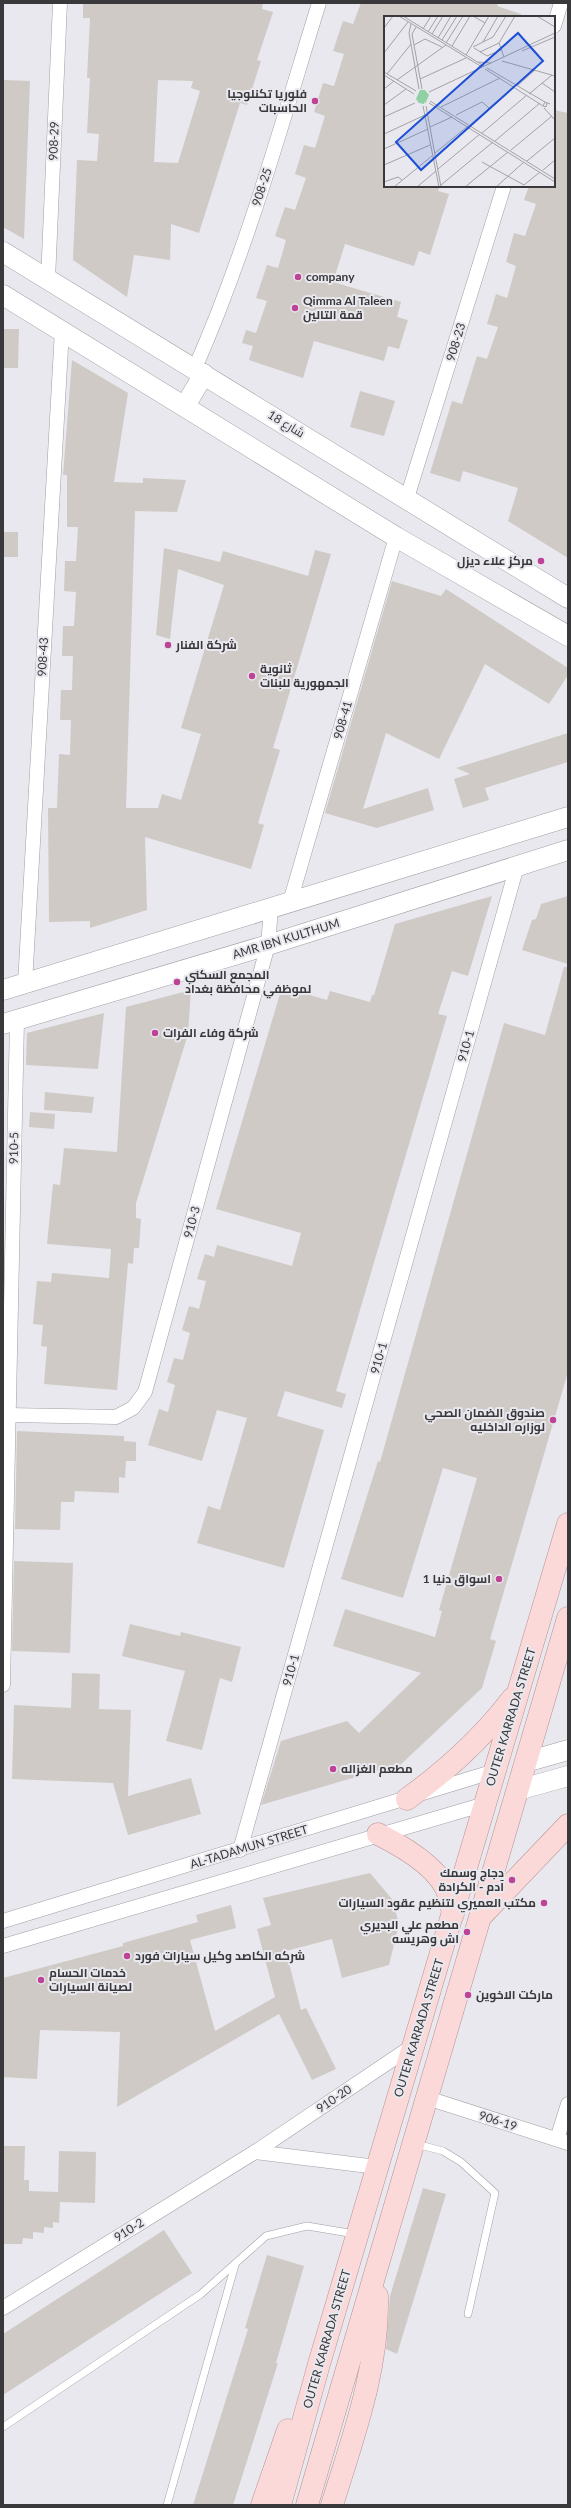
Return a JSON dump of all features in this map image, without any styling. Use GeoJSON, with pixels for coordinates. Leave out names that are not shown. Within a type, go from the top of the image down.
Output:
{"type":"FeatureCollection","features":[{"type":"Feature","properties":{"kind":"main road","name":"OUTER KARRADA STREET"},"geometry":{"type":"LineString","coordinates":[[280,2505],[319,2364],[568,1524]]}},
{"type":"Feature","properties":{"kind":"main road"},"geometry":{"type":"LineString","coordinates":[[307,2505],[568,1618]]}},
{"type":"Feature","properties":{"kind":"main road"},"geometry":{"type":"LineString","coordinates":[[560,1646],[568,1667]]}},
{"type":"Feature","properties":{"kind":"main road"},"geometry":{"type":"LineString","coordinates":[[408,1799],[440,1773],[494,1721],[514,1697],[522,1681]]}},
{"type":"Feature","properties":{"kind":"main road"},"geometry":{"type":"LineString","coordinates":[[480,1917],[568,1825]]}},
{"type":"Feature","properties":{"kind":"main road"},"geometry":{"type":"LineString","coordinates":[[378,1834],[412,1854],[440,1880],[449,1895],[452,1914]]}},
{"type":"Feature","properties":{"kind":"main road"},"geometry":{"type":"LineString","coordinates":[[332,2505],[370,2372],[375,2339],[376,2273]]}},
{"type":"Feature","properties":{"kind":"main road"},"geometry":{"type":"LineString","coordinates":[[262,2505],[283,2444],[319,2364]]}},
{"type":"Feature","properties":{"kind":"street","name":"908-29"},"geometry":{"type":"LineString","coordinates":[[48,280],[60,3]]}},
{"type":"Feature","properties":{"kind":"street","name":"908-25"},"geometry":{"type":"LineString","coordinates":[[200,371],[264,181],[319,3]]}},
{"type":"Feature","properties":{"kind":"street"},"geometry":{"type":"LineString","coordinates":[[555,23],[561,3]]}},
{"type":"Feature","properties":{"kind":"street","name":"908-23"},"geometry":{"type":"LineString","coordinates":[[407,498],[504,187]]}},
{"type":"Feature","properties":{"kind":"street","name":"شارع 18"},"geometry":{"type":"LineString","coordinates":[[3,252],[200,371],[568,598]]}},
{"type":"Feature","properties":{"kind":"street"},"geometry":{"type":"LineString","coordinates":[[3,295],[396,537],[568,636]]}},
{"type":"Feature","properties":{"kind":"street","name":"908-43"},"geometry":{"type":"LineString","coordinates":[[25,984],[62,330]]}},
{"type":"Feature","properties":{"kind":"street"},"geometry":{"type":"LineString","coordinates":[[185,406],[200,371]]}},
{"type":"Feature","properties":{"kind":"street","name":"908-41"},"geometry":{"type":"LineString","coordinates":[[290,902],[396,537]]}},
{"type":"Feature","properties":{"kind":"street"},"geometry":{"type":"LineString","coordinates":[[3,990],[568,817]]}},
{"type":"Feature","properties":{"kind":"street","name":"AMR IBN KULTHUM"},"geometry":{"type":"LineString","coordinates":[[10,1022],[268,945],[568,850]]}},
{"type":"Feature","properties":{"kind":"street","name":"910-1"},"geometry":{"type":"LineString","coordinates":[[240,1850],[517,866]]}},
{"type":"Feature","properties":{"kind":"street","name":"910-3"},"geometry":{"type":"LineString","coordinates":[[8,1415],[116,1417],[133,1408],[145,1392],[268,945],[271,908]]}},
{"type":"Feature","properties":{"kind":"street","name":"910-5"},"geometry":{"type":"LineString","coordinates":[[3,1685],[8,1415],[10,1022]]}},
{"type":"Feature","properties":{"kind":"street"},"geometry":{"type":"LineString","coordinates":[[526,1762],[568,1750]]}},
{"type":"Feature","properties":{"kind":"street","name":"AL-TADAMUN STREET"},"geometry":{"type":"LineString","coordinates":[[3,1921],[408,1799],[495,1771]]}},
{"type":"Feature","properties":{"kind":"street"},"geometry":{"type":"LineString","coordinates":[[518,1790],[568,1776]]}},
{"type":"Feature","properties":{"kind":"street","name":"AL-TADAMUN STREET"},"geometry":{"type":"LineString","coordinates":[[3,1946],[378,1834],[485,1804]]}},
{"type":"Feature","properties":{"kind":"street","name":"910-20"},"geometry":{"type":"LineString","coordinates":[[255,2152],[414,2045]]}},
{"type":"Feature","properties":{"kind":"street","name":"906-19"},"geometry":{"type":"LineString","coordinates":[[428,2098],[562,2141]]}},
{"type":"Feature","properties":{"kind":"street"},"geometry":{"type":"LineString","coordinates":[[562,2141],[568,2104]]}},
{"type":"Feature","properties":{"kind":"street"},"geometry":{"type":"LineString","coordinates":[[255,2152],[377,2167]]}},
{"type":"Feature","properties":{"kind":"street","name":"910-2"},"geometry":{"type":"LineString","coordinates":[[3,2308],[255,2152]]}},
{"type":"Feature","properties":{"kind":"lane"},"geometry":{"type":"LineString","coordinates":[[414,2144],[443,2151],[461,2162],[495,2193],[468,2314]]}},
{"type":"Feature","properties":{"kind":"lane"},"geometry":{"type":"LineString","coordinates":[[3,2427],[201,2294],[266,2236],[307,2226],[358,2235]]}},
{"type":"Feature","properties":{"kind":"lane"},"geometry":{"type":"LineString","coordinates":[[167,2505],[235,2264]]}},
{"type":"Feature","properties":{"kind":"building"},"geometry":{"type":"Polygon","coordinates":[[[83,3],[263,3],[262,9],[273,12],[257,60],[261,61],[247,105],[240,103],[199,233],[171,224],[170,260],[134,255],[127,297],[73,260],[77,160],[97,161],[99,134],[87,133],[90,78],[87,78],[90,18],[83,18],[83,3]],[[158,80],[154,162],[178,163],[200,91],[191,88],[193,81],[158,80]]]}},
{"type":"Feature","properties":{"kind":"building"},"geometry":{"type":"Polygon","coordinates":[[[361,3],[498,3],[497,6],[521,14],[521,16],[384,16],[384,187],[440,187],[438,191],[449,194],[430,255],[419,251],[414,266],[345,244],[333,282],[401,302],[397,317],[408,320],[399,349],[388,346],[384,361],[314,341],[303,378],[249,360],[253,346],[242,343],[246,330],[256,333],[267,301],[256,298],[267,265],[278,268],[286,240],[275,236],[285,207],[295,210],[306,178],[295,174],[304,145],[315,148],[325,116],[314,112],[323,83],[334,86],[344,54],[333,51],[343,21],[353,24],[361,3]]]}},
{"type":"Feature","properties":{"kind":"building"},"geometry":{"type":"Polygon","coordinates":[[[3,80],[30,81],[24,239],[3,227],[3,80]]]}},
{"type":"Feature","properties":{"kind":"building"},"geometry":{"type":"Polygon","coordinates":[[[555,110],[568,113],[568,558],[508,521],[518,488],[463,471],[460,482],[430,473],[452,401],[462,404],[477,356],[487,359],[498,327],[487,324],[496,294],[507,298],[516,266],[506,262],[514,233],[525,236],[536,204],[524,200],[529,187],[555,187],[555,110]]]}},
{"type":"Feature","properties":{"kind":"building"},"geometry":{"type":"Polygon","coordinates":[[[3,329],[19,329],[18,368],[3,368],[3,329]]]}},
{"type":"Feature","properties":{"kind":"building"},"geometry":{"type":"Polygon","coordinates":[[[72,360],[128,393],[114,482],[143,483],[143,478],[186,480],[177,512],[135,511],[126,808],[158,808],[162,794],[181,800],[201,734],[181,728],[224,585],[178,569],[170,639],[156,635],[164,548],[220,562],[223,551],[308,576],[315,550],[331,554],[273,748],[280,750],[258,823],[264,825],[251,869],[145,837],[147,910],[90,928],[90,921],[49,922],[48,808],[57,808],[59,754],[70,755],[71,720],[60,720],[61,690],[72,690],[73,656],[62,656],[63,626],[74,626],[76,592],[64,591],[65,561],[76,561],[78,527],[67,527],[67,475],[63,475],[72,360]]]}},
{"type":"Feature","properties":{"kind":"building"},"geometry":{"type":"Polygon","coordinates":[[[360,391],[395,401],[384,436],[350,427],[360,391]]]}},
{"type":"Feature","properties":{"kind":"building"},"geometry":{"type":"Polygon","coordinates":[[[3,532],[18,532],[18,557],[3,557],[3,532]]]}},
{"type":"Feature","properties":{"kind":"building"},"geometry":{"type":"Polygon","coordinates":[[[392,581],[441,596],[446,589],[568,668],[568,675],[549,704],[485,664],[439,759],[386,733],[363,809],[428,788],[434,810],[377,828],[325,813],[392,581]]]}},
{"type":"Feature","properties":{"kind":"building"},"geometry":{"type":"Polygon","coordinates":[[[568,733],[568,762],[485,788],[489,800],[463,808],[454,779],[470,774],[456,768],[568,733]]]}},
{"type":"Feature","properties":{"kind":"building"},"geometry":{"type":"Polygon","coordinates":[[[492,896],[468,976],[452,971],[438,1014],[447,1016],[336,1391],[346,1394],[342,1408],[285,1391],[277,1416],[324,1430],[284,1568],[197,1543],[208,1506],[220,1510],[247,1418],[217,1410],[202,1461],[148,1445],[159,1409],[168,1412],[175,1385],[167,1382],[174,1358],[183,1360],[190,1333],[182,1330],[189,1306],[199,1309],[206,1281],[197,1279],[205,1254],[214,1257],[217,1245],[292,1266],[301,1233],[216,1209],[282,987],[327,1000],[330,991],[370,1002],[372,995],[374,995],[395,924],[492,896]]]}},
{"type":"Feature","properties":{"kind":"building"},"geometry":{"type":"Polygon","coordinates":[[[568,896],[568,964],[522,950],[532,920],[536,919],[541,904],[568,896]]]}},
{"type":"Feature","properties":{"kind":"building"},"geometry":{"type":"Polygon","coordinates":[[[564,967],[568,967],[568,1372],[490,1639],[496,1641],[482,1688],[396,1769],[393,1766],[261,1805],[281,1741],[347,1721],[359,1733],[421,1673],[333,1646],[345,1609],[435,1637],[442,1611],[439,1610],[477,1478],[443,1468],[403,1598],[341,1579],[378,1461],[380,1462],[504,1023],[545,1035],[564,967]]]}},
{"type":"Feature","properties":{"kind":"building"},"geometry":{"type":"Polygon","coordinates":[[[191,990],[188,1034],[136,1203],[136,1218],[141,1219],[139,1248],[134,1248],[133,1264],[128,1263],[117,1390],[44,1384],[47,1347],[41,1346],[43,1325],[33,1324],[37,1281],[51,1282],[52,1273],[109,1278],[111,1249],[47,1244],[53,1184],[60,1185],[64,1148],[117,1152],[126,1007],[191,990]]]}},
{"type":"Feature","properties":{"kind":"building"},"geometry":{"type":"Polygon","coordinates":[[[104,1013],[98,1069],[26,1065],[27,1033],[104,1013]]]}},
{"type":"Feature","properties":{"kind":"building"},"geometry":{"type":"Polygon","coordinates":[[[45,1092],[94,1097],[92,1113],[44,1110],[45,1092]]]}},
{"type":"Feature","properties":{"kind":"building"},"geometry":{"type":"Polygon","coordinates":[[[30,1112],[55,1114],[54,1129],[29,1127],[30,1112]]]}},
{"type":"Feature","properties":{"kind":"building"},"geometry":{"type":"Polygon","coordinates":[[[17,1431],[124,1436],[124,1441],[136,1442],[136,1461],[126,1461],[125,1478],[119,1477],[119,1493],[75,1491],[74,1502],[61,1502],[60,1530],[15,1529],[17,1431]]]}},
{"type":"Feature","properties":{"kind":"building"},"geometry":{"type":"Polygon","coordinates":[[[14,1561],[73,1563],[70,1653],[12,1651],[14,1561]]]}},
{"type":"Feature","properties":{"kind":"building"},"geometry":{"type":"Polygon","coordinates":[[[130,1624],[180,1636],[181,1632],[241,1647],[232,1682],[220,1678],[202,1750],[166,1741],[185,1671],[122,1656],[130,1624]]]}},
{"type":"Feature","properties":{"kind":"building"},"geometry":{"type":"Polygon","coordinates":[[[72,1673],[100,1674],[99,1709],[131,1710],[128,1796],[191,1778],[201,1814],[128,1835],[113,1783],[12,1779],[14,1705],[71,1708],[72,1673]]]}},
{"type":"Feature","properties":{"kind":"building"},"geometry":{"type":"Polygon","coordinates":[[[370,1873],[392,1899],[399,1924],[389,1965],[342,1978],[332,1939],[286,1951],[301,2010],[306,2008],[336,2069],[312,2080],[279,2014],[117,2107],[120,2032],[40,2030],[37,2079],[3,2077],[3,1978],[123,1946],[123,1943],[198,1922],[196,1915],[231,1905],[236,1928],[190,1940],[215,2031],[275,1997],[257,1929],[271,1925],[263,1898],[370,1873]]]}},
{"type":"Feature","properties":{"kind":"building"},"geometry":{"type":"Polygon","coordinates":[[[3,2146],[25,2146],[24,2180],[29,2180],[29,2191],[58,2192],[59,2151],[96,2152],[95,2203],[60,2202],[59,2223],[53,2222],[53,2228],[44,2227],[44,2233],[33,2232],[33,2239],[23,2238],[22,2244],[3,2244],[3,2146]]]}},
{"type":"Feature","properties":{"kind":"building"},"geometry":{"type":"Polygon","coordinates":[[[423,2188],[446,2194],[397,2354],[386,2349],[390,2296],[423,2188]]]}},
{"type":"Feature","properties":{"kind":"building"},"geometry":{"type":"Polygon","coordinates":[[[164,2230],[192,2273],[3,2395],[3,2334],[164,2230]]]}},
{"type":"Feature","properties":{"kind":"building"},"geometry":{"type":"Polygon","coordinates":[[[267,2255],[304,2266],[276,2363],[278,2363],[233,2505],[193,2505],[248,2329],[245,2328],[267,2255]]]}},
{"type":"Feature","properties":{"kind":"place","name":"فلوريا تكنلوجيا الحاسبات"},"geometry":{"type":"Point","coordinates":[315,101]}},
{"type":"Feature","properties":{"kind":"place","name":"company"},"geometry":{"type":"Point","coordinates":[298,277]}},
{"type":"Feature","properties":{"kind":"place","name":"Qimma Al Taleen قمة التالين"},"geometry":{"type":"Point","coordinates":[295,308]}},
{"type":"Feature","properties":{"kind":"place","name":"مركز علاء ديزل"},"geometry":{"type":"Point","coordinates":[541,561]}},
{"type":"Feature","properties":{"kind":"place","name":"شركة الفنار"},"geometry":{"type":"Point","coordinates":[168,645]}},
{"type":"Feature","properties":{"kind":"place","name":"ثانوية الجمهورية للبنات"},"geometry":{"type":"Point","coordinates":[252,676]}},
{"type":"Feature","properties":{"kind":"place","name":"المجمع السكني لموظفي محافظة بغداد"},"geometry":{"type":"Point","coordinates":[177,982]}},
{"type":"Feature","properties":{"kind":"place","name":"شركة وفاء الفرات"},"geometry":{"type":"Point","coordinates":[155,1033]}},
{"type":"Feature","properties":{"kind":"place","name":"صندوق الضمان الصحي لوزاره الداخليه"},"geometry":{"type":"Point","coordinates":[553,1420]}},
{"type":"Feature","properties":{"kind":"place","name":"اسواق دنيا 1"},"geometry":{"type":"Point","coordinates":[499,1579]}},
{"type":"Feature","properties":{"kind":"place","name":"مطعم الغزاله"},"geometry":{"type":"Point","coordinates":[333,1769]}},
{"type":"Feature","properties":{"kind":"place","name":"دجاج وسمك آدم - الكرادة"},"geometry":{"type":"Point","coordinates":[512,1880]}},
{"type":"Feature","properties":{"kind":"place","name":"مكتب العميري لتنظيم عقود السيارات"},"geometry":{"type":"Point","coordinates":[544,1903]}},
{"type":"Feature","properties":{"kind":"place","name":"مطعم علي البديري اش وهريسه"},"geometry":{"type":"Point","coordinates":[467,1932]}},
{"type":"Feature","properties":{"kind":"place","name":"شركه الكاصد وكيل سيارات فورد"},"geometry":{"type":"Point","coordinates":[127,1956]}},
{"type":"Feature","properties":{"kind":"place","name":"خدمات الحسام لصيانة السيارات"},"geometry":{"type":"Point","coordinates":[41,1980]}},
{"type":"Feature","properties":{"kind":"place","name":"ماركت الاخوين"},"geometry":{"type":"Point","coordinates":[468,1995]}}]}
